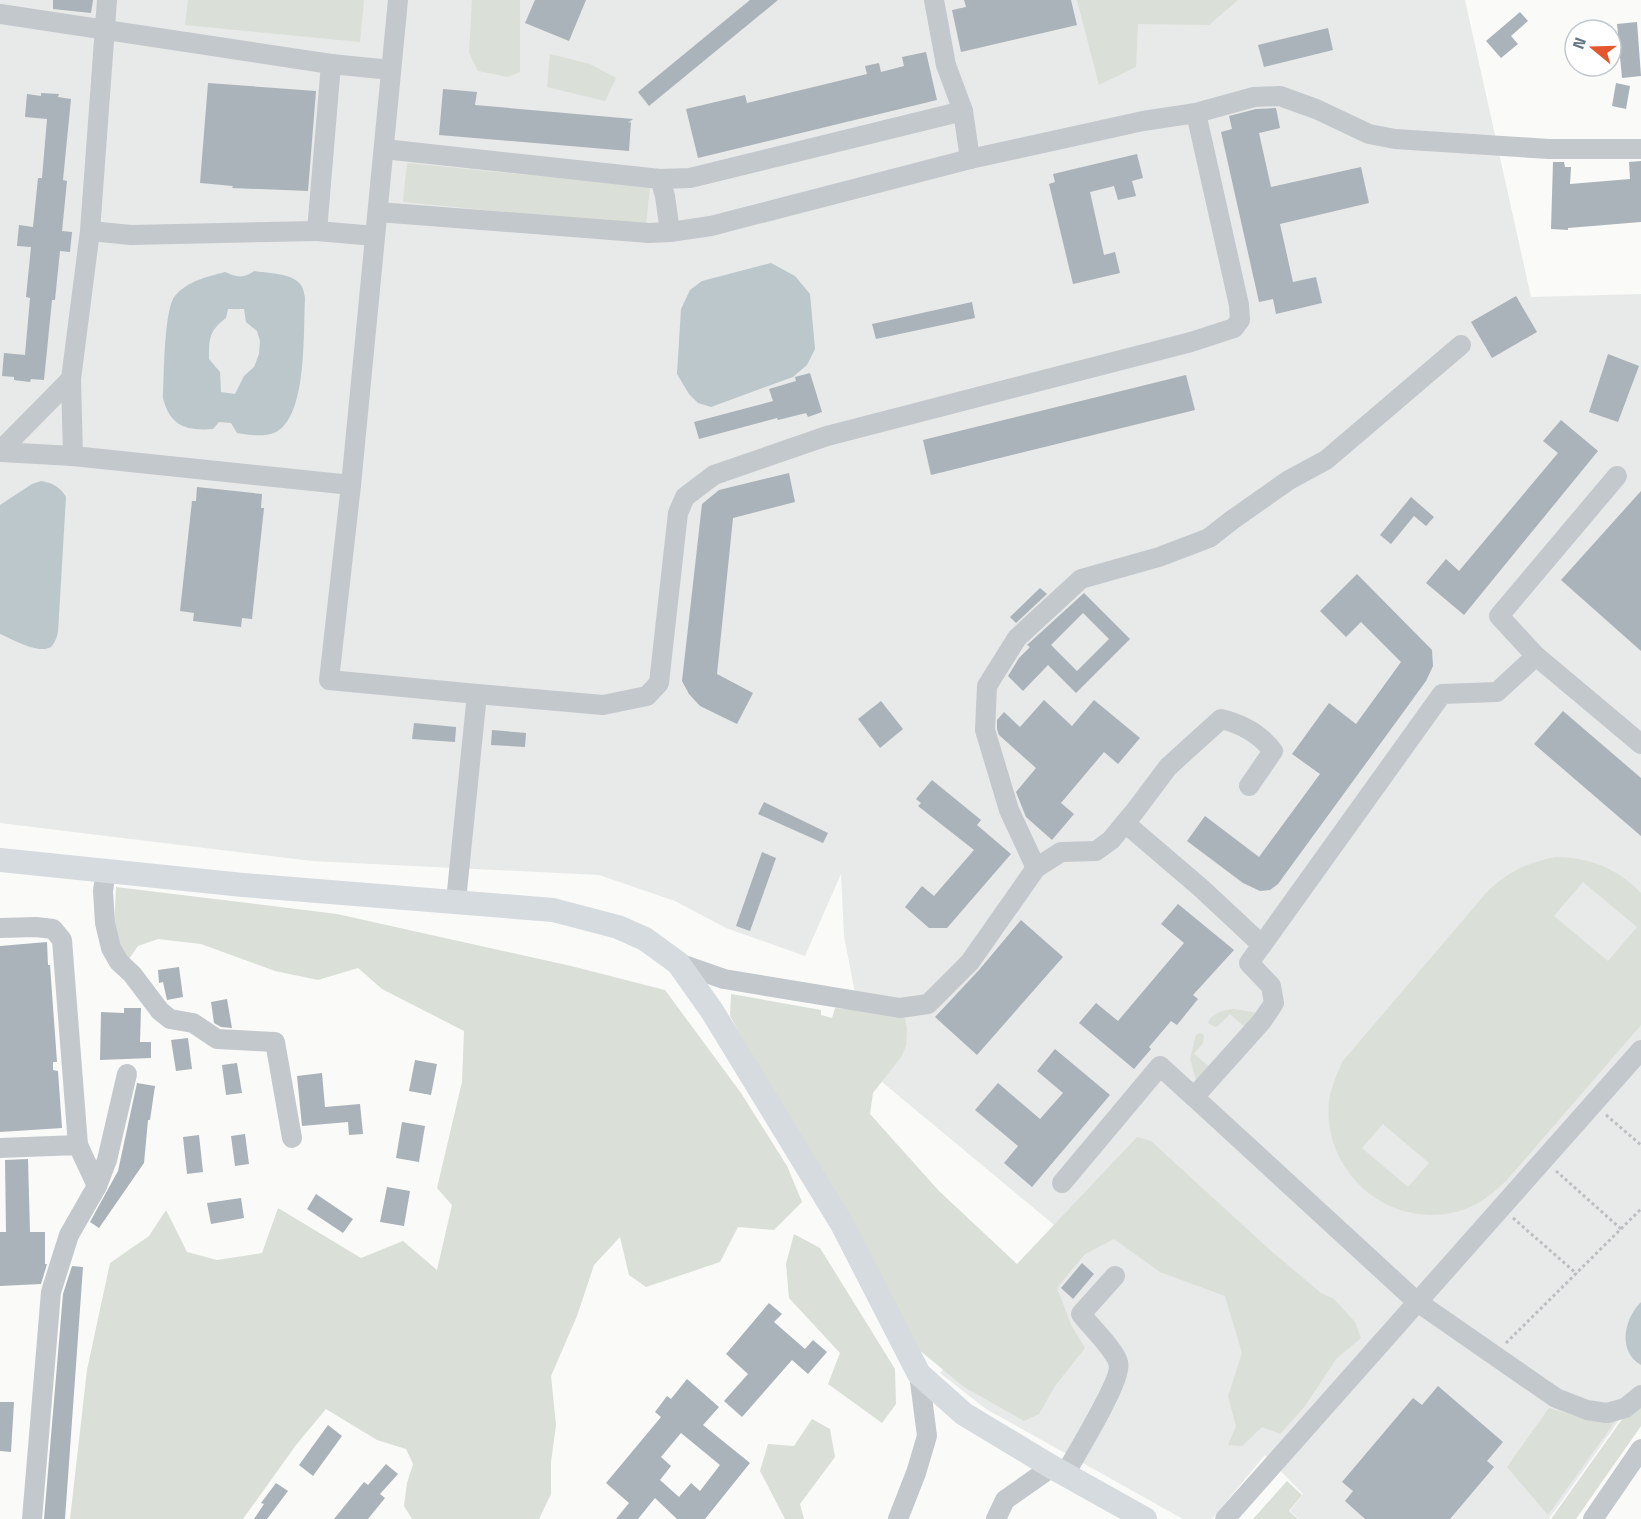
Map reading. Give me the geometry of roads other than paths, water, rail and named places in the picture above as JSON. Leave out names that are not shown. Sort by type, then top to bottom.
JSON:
[{"type":"main road","points":[[0,860],[243,885],[553,910],[618,927],[645,939],[678,963],[712,1011],[842,1224],[919,1374],[964,1414],[1058,1471],[1145,1519]]},
{"type":"street","points":[[73,456],[71,379],[90,231],[107,0]]},
{"type":"street","points":[[398,0],[351,485],[329,680],[603,705],[648,696],[659,683],[678,513],[685,497],[714,475],[827,436],[1191,342],[1234,328],[1240,320],[1239,305],[1196,113]]},
{"type":"street","points":[[934,0],[946,65],[963,111],[970,159]]},
{"type":"street","points":[[0,14],[331,64],[392,70]]},
{"type":"street","points":[[317,231],[331,64]]},
{"type":"street","points":[[378,212],[649,233],[670,232],[711,226],[970,159],[1143,121],[1196,113],[1254,97],[1280,96],[1316,109],[1369,134],[1395,139],[1549,150],[1641,149]]},
{"type":"street","points":[[384,149],[660,179],[690,178],[963,111]]},
{"type":"street","points":[[660,179],[670,232]]},
{"type":"street","points":[[90,231],[131,235],[317,231],[375,236]]},
{"type":"street","points":[[1036,868],[1009,810],[985,730],[987,686],[1017,638],[1081,579],[1159,557],[1209,538],[1289,480],[1326,460],[1461,345]]},
{"type":"street","points":[[0,452],[71,379]]},
{"type":"street","points":[[0,452],[73,456],[351,485]]},
{"type":"street","points":[[1617,476],[1498,616],[1536,656],[1641,744]]},
{"type":"street","points":[[1194,1097],[1262,1021],[1274,1003],[1271,986],[1249,963],[1442,694],[1497,692],[1536,656]]},
{"type":"street","points":[[456,901],[477,694]]},
{"type":"street","points":[[678,963],[724,980],[900,1008],[928,1004],[970,962],[1036,868],[1061,852],[1096,851],[1111,840],[1168,767],[1221,719],[1235,722],[1263,738],[1273,751],[1248,786]]},
{"type":"street","points":[[1125,823],[1201,888],[1262,945]]},
{"type":"street","points":[[106,870],[103,891],[105,923],[111,948],[119,962],[132,974],[159,1011],[170,1019],[193,1023],[217,1039],[275,1041],[292,1138]]},
{"type":"street","points":[[0,928],[53,929],[62,940],[78,1145],[97,1186]]},
{"type":"street","points":[[1225,1519],[1641,1050]]},
{"type":"street","points":[[1062,1183],[1160,1066],[1416,1301],[1556,1398],[1587,1410],[1607,1413],[1625,1408],[1641,1395]]},
{"type":"street","points":[[32,1519],[51,1292],[69,1235],[97,1186],[107,1160],[128,1074]]},
{"type":"street","points":[[0,1148],[78,1145]]},
{"type":"street","points":[[996,1519],[1005,1500],[1058,1471],[1113,1388],[1119,1372],[1119,1363],[1081,1314],[1116,1276]]},
{"type":"street","points":[[898,1519],[916,1473],[927,1436],[919,1374]]},
{"type":"street","points":[[1593,1519],[1641,1449]]}]
